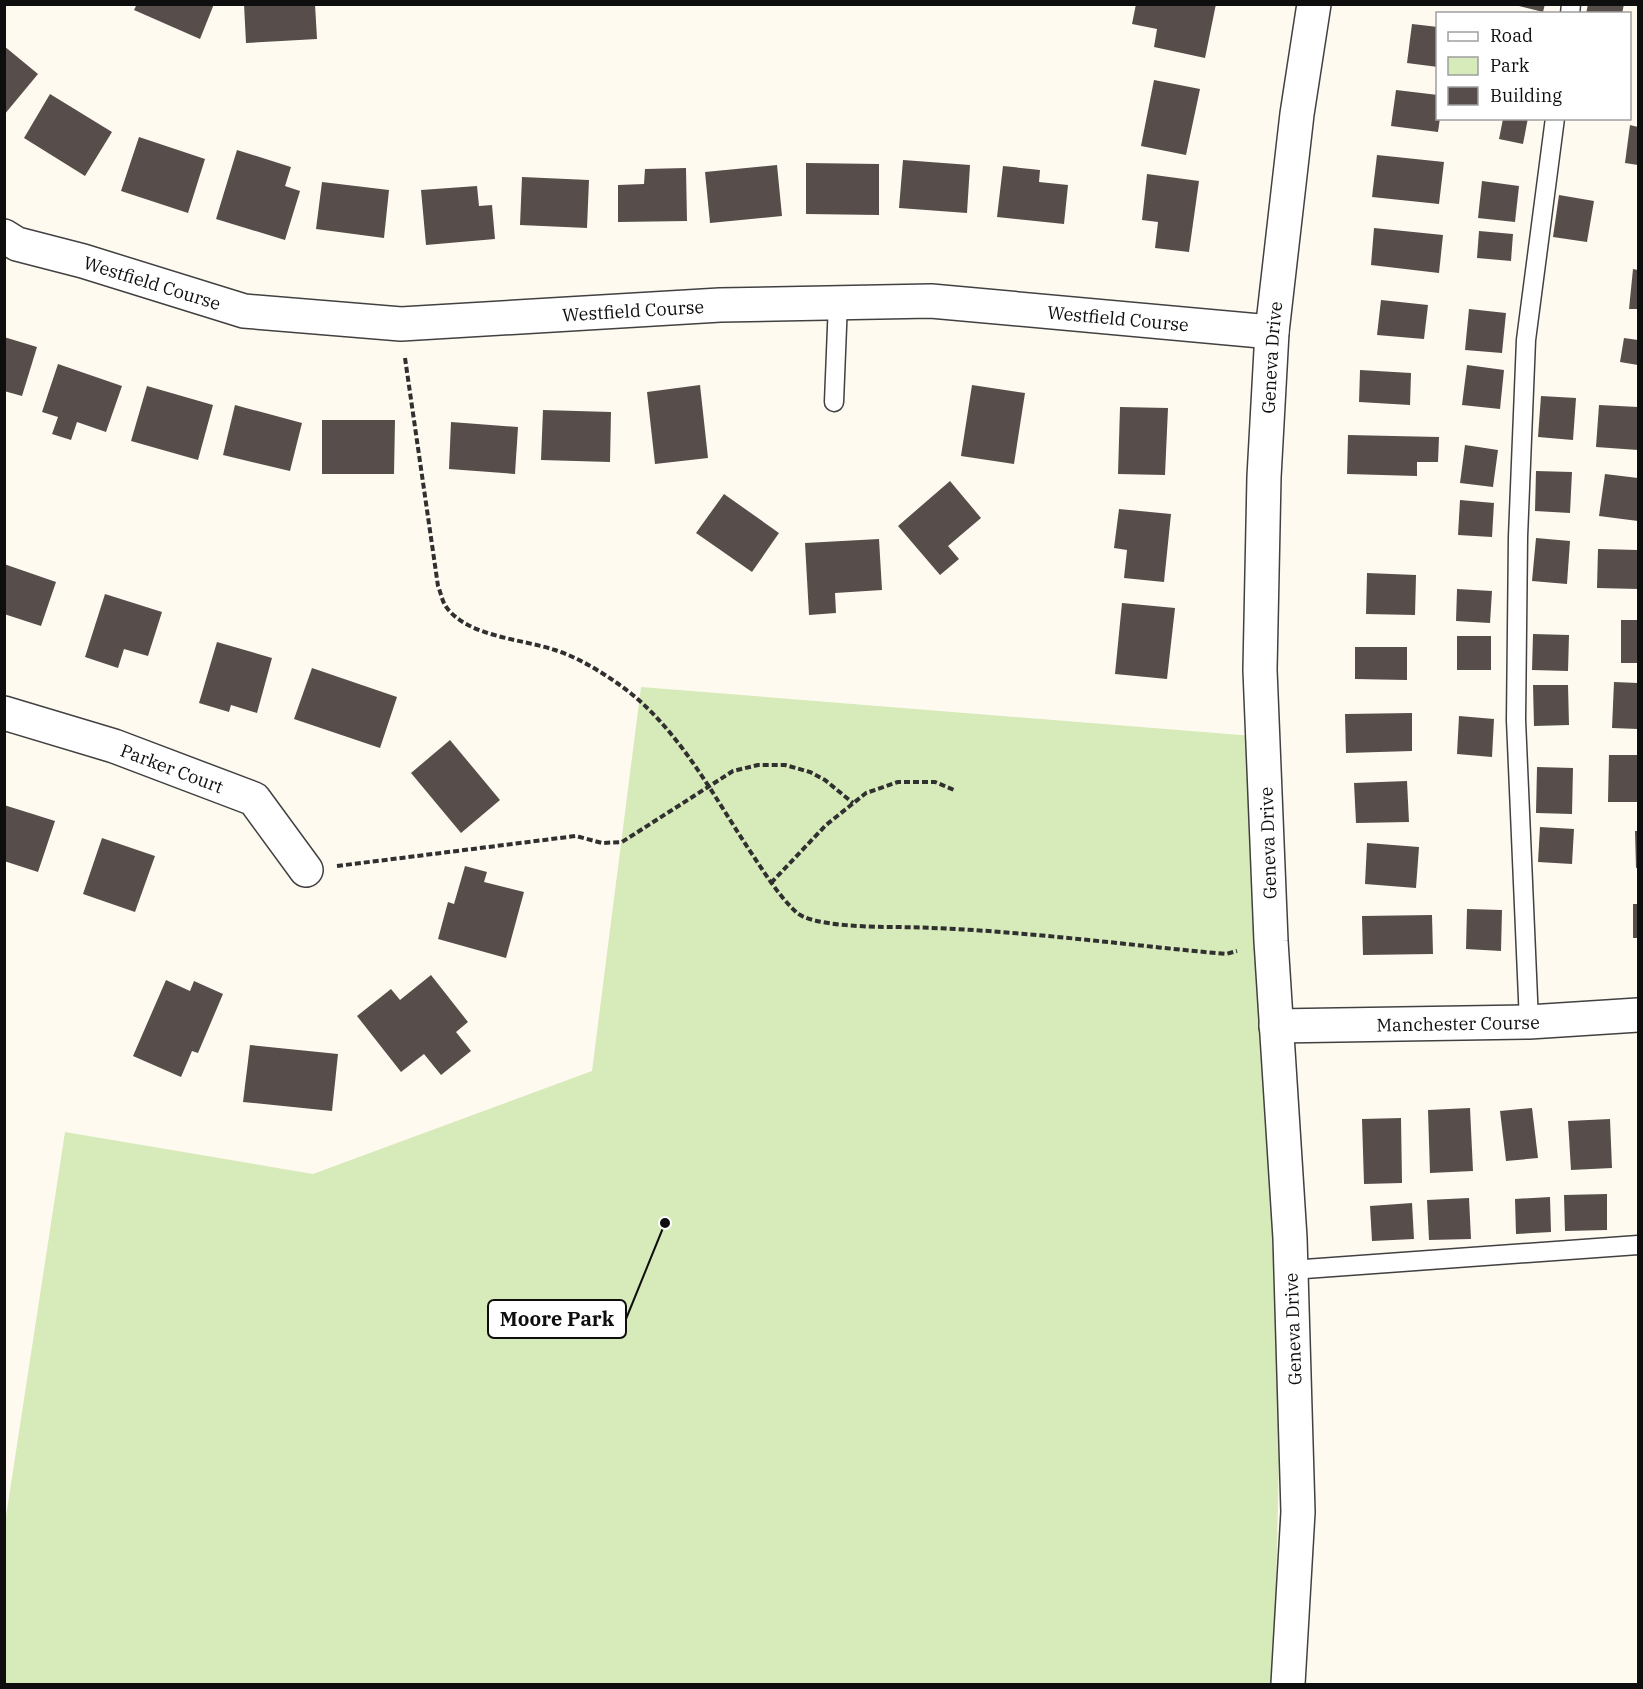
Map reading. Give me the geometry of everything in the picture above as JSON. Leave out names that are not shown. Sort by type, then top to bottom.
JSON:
[{"type":"street","name":"Geneva Drive","points":[[1288,1684],[1298,1512],[1291,1270],[1271,941],[1260,670],[1264,477],[1272,332],[1297,114],[1314,4]]},
{"type":"street","name":"Westfield Course","points":[[4,236],[17,244],[83,261],[244,311],[401,324],[720,305],[931,301],[1272,332]]},
{"type":"street","name":"Parker Court","points":[[4,713],[114,746],[254,800],[306,870]]},
{"type":"street","name":"Manchester Course","points":[[1276,1026],[1529,1022],[1638,1015]]},
{"type":"lane","points":[[1529,1022],[1516,720],[1518,537],[1526,340],[1555,120]]},
{"type":"lane","points":[[834,402],[837,302]]},
{"type":"lane","points":[[1291,1270],[1638,1245]]},
{"type":"path","points":[[401,324],[438,586],[446,607],[460,621],[486,633],[555,650],[585,663],[619,684],[663,723],[709,787],[771,883],[798,915],[820,922],[859,926],[940,927],[1226,954],[1271,941]]},
{"type":"path","points":[[306,870],[576,836],[602,843],[622,842],[734,771],[758,765],[785,765],[810,772],[825,780],[853,803]]},
{"type":"path","points":[[771,883],[826,825],[866,793],[898,782],[935,782],[954,790]]},
{"type":"green space","points":[[641,687],[1253,736],[1283,1271],[1274,1684],[5,1684],[5,1523],[65,1132],[313,1174],[592,1071]]},
{"type":"building","points":[[137,4],[214,4],[200,39],[134,10]]},
{"type":"building","points":[[244,4],[315,4],[317,39],[246,43]]},
{"type":"building","points":[[1136,4],[1216,4],[1205,58],[1154,47],[1157,29],[1132,24]]},
{"type":"building","points":[[1511,4],[1545,4],[1543,12]]},
{"type":"building","points":[[1588,4],[1624,4],[1622,12],[1586,12]]},
{"type":"building","points":[[1412,24],[1436,27],[1436,67],[1407,63]]},
{"type":"building","points":[[4,46],[38,74],[4,115]]},
{"type":"building","points":[[1154,80],[1200,89],[1186,155],[1141,146]]},
{"type":"building","points":[[1396,90],[1436,95],[1436,120],[1440,120],[1438,132],[1391,126]]},
{"type":"building","points":[[50,94],[112,132],[85,176],[24,138]]},
{"type":"building","points":[[1503,120],[1528,120],[1523,144],[1499,139]]},
{"type":"building","points":[[1630,125],[1638,127],[1638,165],[1625,163]]},
{"type":"building","points":[[139,137],[205,159],[188,213],[121,191]]},
{"type":"building","points":[[237,150],[291,167],[285,186],[300,191],[285,240],[216,219]]},
{"type":"building","points":[[1377,155],[1444,162],[1439,204],[1372,197]]},
{"type":"building","points":[[903,160],[970,165],[967,213],[899,208]]},
{"type":"building","points":[[806,163],[879,164],[879,215],[806,214]]},
{"type":"building","points":[[777,165],[782,216],[710,223],[705,172]]},
{"type":"building","points":[[1003,166],[1040,170],[1039,182],[1068,185],[1064,224],[997,217]]},
{"type":"building","points":[[686,168],[687,221],[618,222],[618,185],[644,184],[645,169]]},
{"type":"building","points":[[1147,174],[1199,181],[1189,252],[1155,248],[1158,222],[1142,220]]},
{"type":"building","points":[[522,177],[589,180],[587,228],[520,225]]},
{"type":"building","points":[[1482,181],[1519,186],[1515,222],[1478,218]]},
{"type":"building","points":[[322,182],[389,190],[384,238],[316,229]]},
{"type":"building","points":[[477,186],[479,206],[492,205],[495,239],[426,245],[421,190]]},
{"type":"building","points":[[1559,195],[1594,201],[1587,242],[1553,237]]},
{"type":"building","points":[[1374,228],[1443,235],[1439,273],[1371,265]]},
{"type":"building","points":[[1479,231],[1513,234],[1511,261],[1477,258]]},
{"type":"building","points":[[1633,269],[1638,270],[1638,309],[1629,309]]},
{"type":"building","points":[[1381,300],[1428,305],[1424,339],[1377,335]]},
{"type":"building","points":[[1469,309],[1506,313],[1502,353],[1465,350]]},
{"type":"building","points":[[4,337],[37,347],[22,396],[4,391]]},
{"type":"building","points":[[1624,338],[1638,340],[1638,365],[1620,362]]},
{"type":"building","points":[[58,364],[122,386],[106,432],[77,422],[71,440],[52,434],[58,417],[42,412]]},
{"type":"building","points":[[1467,365],[1504,370],[1500,409],[1462,405]]},
{"type":"building","points":[[1360,370],[1411,373],[1410,405],[1359,402]]},
{"type":"building","points":[[700,385],[708,458],[655,464],[647,392]]},
{"type":"building","points":[[972,385],[1025,393],[1014,464],[961,456]]},
{"type":"building","points":[[147,386],[213,405],[198,460],[131,441]]},
{"type":"building","points":[[1541,396],[1576,398],[1573,440],[1538,437]]},
{"type":"building","points":[[235,405],[302,423],[290,471],[223,455]]},
{"type":"building","points":[[1599,405],[1638,407],[1638,450],[1596,447]]},
{"type":"building","points":[[1120,407],[1168,408],[1165,475],[1118,474]]},
{"type":"building","points":[[543,410],[611,412],[610,462],[541,460]]},
{"type":"building","points":[[322,420],[395,420],[394,474],[322,474]]},
{"type":"building","points":[[451,422],[518,427],[515,474],[449,469]]},
{"type":"building","points":[[1348,435],[1439,437],[1438,462],[1417,462],[1417,476],[1347,474]]},
{"type":"building","points":[[1465,445],[1498,450],[1493,487],[1460,483]]},
{"type":"building","points":[[1536,471],[1572,472],[1570,513],[1535,511]]},
{"type":"building","points":[[1605,474],[1638,478],[1638,521],[1599,516]]},
{"type":"building","points":[[950,481],[981,518],[948,546],[959,559],[940,575],[898,526]]},
{"type":"building","points":[[724,494],[779,533],[752,572],[696,533]]},
{"type":"building","points":[[1460,500],[1494,503],[1492,537],[1458,535]]},
{"type":"building","points":[[1119,509],[1171,514],[1164,582],[1124,578],[1127,550],[1114,548]]},
{"type":"building","points":[[1536,538],[1570,541],[1567,584],[1532,581]]},
{"type":"building","points":[[879,539],[882,590],[835,593],[836,613],[809,615],[805,543]]},
{"type":"building","points":[[1598,549],[1638,550],[1638,589],[1597,588]]},
{"type":"building","points":[[4,564],[56,582],[41,626],[4,614]]},
{"type":"building","points":[[1367,573],[1416,575],[1415,615],[1366,614]]},
{"type":"building","points":[[1457,589],[1492,591],[1490,623],[1456,621]]},
{"type":"building","points":[[105,594],[162,612],[148,656],[124,649],[118,668],[85,657]]},
{"type":"building","points":[[1122,603],[1175,608],[1167,679],[1115,674]]},
{"type":"building","points":[[1621,620],[1638,620],[1638,663],[1621,663]]},
{"type":"building","points":[[1533,634],[1569,635],[1568,671],[1532,670]]},
{"type":"building","points":[[1457,636],[1491,636],[1491,670],[1457,670]]},
{"type":"building","points":[[217,642],[272,658],[257,713],[231,705],[229,712],[199,703]]},
{"type":"building","points":[[1355,647],[1407,647],[1407,680],[1355,679]]},
{"type":"building","points":[[312,668],[397,697],[380,748],[294,719]]},
{"type":"building","points":[[1614,682],[1638,683],[1638,729],[1612,728]]},
{"type":"building","points":[[1533,685],[1568,685],[1569,725],[1534,726]]},
{"type":"building","points":[[1412,713],[1412,751],[1346,753],[1345,714]]},
{"type":"building","points":[[1459,716],[1494,719],[1492,757],[1457,754]]},
{"type":"building","points":[[450,740],[500,800],[461,833],[411,773]]},
{"type":"building","points":[[1609,755],[1638,755],[1638,802],[1608,802]]},
{"type":"building","points":[[1537,767],[1573,768],[1572,814],[1536,813]]},
{"type":"building","points":[[1407,781],[1409,822],[1356,823],[1354,783]]},
{"type":"building","points":[[4,805],[55,821],[38,872],[4,861]]},
{"type":"building","points":[[1540,827],[1574,829],[1572,864],[1538,862]]},
{"type":"building","points":[[1635,831],[1638,831],[1638,868],[1636,868]]},
{"type":"building","points":[[102,838],[155,856],[135,912],[83,894]]},
{"type":"building","points":[[1367,843],[1419,847],[1416,888],[1365,884]]},
{"type":"building","points":[[465,866],[487,872],[484,882],[524,892],[506,958],[438,939],[448,902],[454,904]]},
{"type":"building","points":[[1633,904],[1638,904],[1638,938],[1633,938]]},
{"type":"building","points":[[1467,909],[1502,910],[1501,951],[1466,949]]},
{"type":"building","points":[[1432,915],[1433,954],[1363,955],[1362,916]]},
{"type":"building","points":[[431,975],[468,1022],[456,1032],[471,1051],[441,1075],[424,1054],[401,1072],[357,1016],[391,989],[400,1000]]},
{"type":"building","points":[[166,980],[190,991],[194,981],[223,994],[198,1053],[192,1051],[181,1077],[133,1056]]},
{"type":"building","points":[[250,1045],[338,1054],[332,1111],[243,1102]]},
{"type":"building","points":[[1470,1108],[1473,1171],[1430,1173],[1428,1110]]},
{"type":"building","points":[[1532,1108],[1538,1158],[1506,1161],[1500,1111]]},
{"type":"building","points":[[1401,1118],[1402,1183],[1364,1184],[1362,1119]]},
{"type":"building","points":[[1610,1119],[1612,1168],[1571,1170],[1568,1121]]},
{"type":"building","points":[[1607,1194],[1607,1230],[1565,1231],[1564,1195]]},
{"type":"building","points":[[1550,1197],[1551,1232],[1516,1234],[1515,1199]]},
{"type":"building","points":[[1469,1198],[1471,1239],[1429,1240],[1427,1200]]},
{"type":"building","points":[[1412,1203],[1414,1239],[1372,1241],[1370,1206]]},
{"type":"place","name":"Moore Park","points":[[665,1223]]}]
